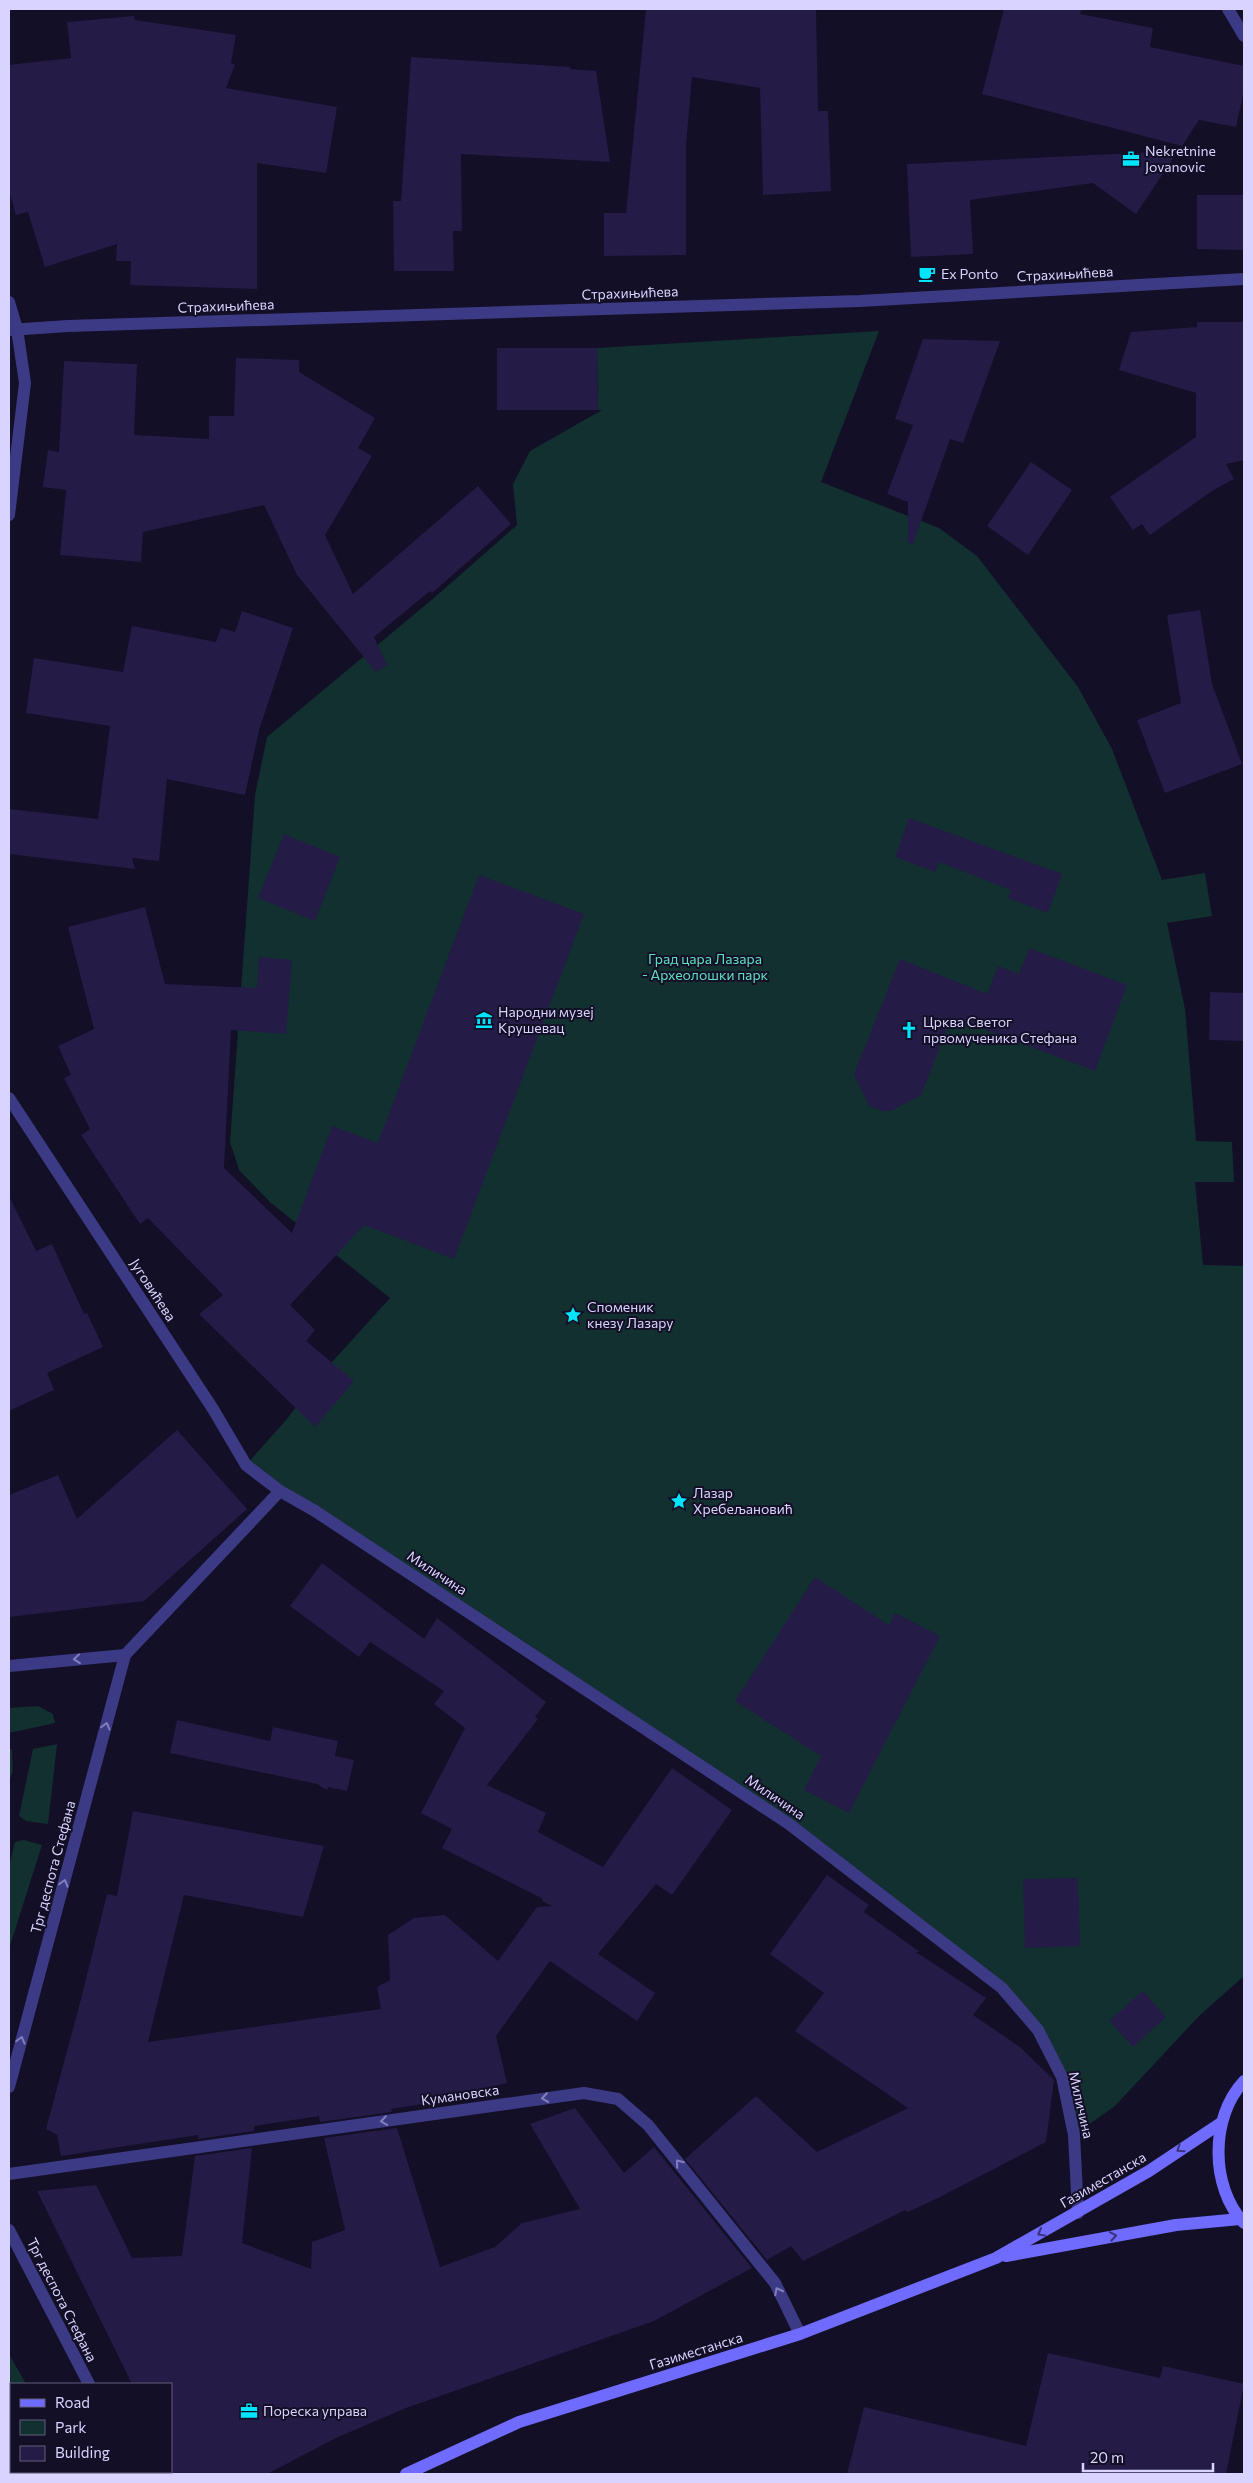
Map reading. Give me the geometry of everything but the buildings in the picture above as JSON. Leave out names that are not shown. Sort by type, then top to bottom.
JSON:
[{"type":"main road","points":[[1242,2221],[1224,2189],[1218,2156],[1221,2123],[1237,2088],[1244,2081]]},
{"type":"main road","name":"Газиместанска","points":[[406,2474],[519,2422],[800,2334],[996,2258],[1149,2171],[1221,2123]]},
{"type":"main road","name":"Газиместанска","points":[[996,2258],[1176,2225],[1242,2221]]},
{"type":"street","points":[[1228,9],[1244,36]]},
{"type":"street","name":"Страхињићева","points":[[13,330],[860,301],[1244,279]]},
{"type":"street","points":[[9,302],[13,330],[25,383],[9,515]]},
{"type":"street","name":"Југовићева","points":[[9,1098],[213,1409],[246,1465],[280,1491],[315,1511]]},
{"type":"street","name":"Трг деспота Стефана","points":[[9,2087],[125,1655],[280,1491]]},
{"type":"street","name":"Миличина","points":[[315,1511],[789,1824],[1002,1988],[1038,2030],[1062,2078],[1074,2135],[1078,2212]]},
{"type":"street","points":[[9,1666],[125,1655]]},
{"type":"street","name":"Кумановска","points":[[9,2174],[584,2092],[618,2099],[648,2125],[774,2283],[800,2334]]},
{"type":"street","name":"Трг деспота Стефана","points":[[9,2230],[88,2383]]},
{"type":"green space","name":"Град цара Лазара - Археолошки парк","points":[[879,331],[821,482],[939,528],[977,556],[1078,687],[1112,749],[1162,880],[1205,873],[1212,916],[1167,923],[1185,1009],[1196,1141],[1232,1142],[1234,1182],[1195,1182],[1203,1265],[1244,1266],[1244,1976],[1199,2016],[1115,2106],[1074,2135],[1062,2077],[1038,2030],[1002,1988],[789,1824],[246,1465],[286,1420],[324,1371],[390,1298],[271,1203],[239,1170],[230,1142],[255,795],[267,737],[435,597],[517,525],[513,484],[530,451],[602,410],[598,410],[597,348]]},
{"type":"green space","points":[[38,1706],[53,1714],[55,1723],[9,1733],[9,1708]]},
{"type":"green space","points":[[57,1744],[48,1824],[26,1821],[19,1816],[33,1749]]},
{"type":"green space","points":[[9,1749],[12,1749],[13,1771],[9,1781]]},
{"type":"green space","points":[[24,1840],[42,1845],[9,1949],[9,1866],[15,1842]]},
{"type":"green space","points":[[9,2354],[25,2383],[10,2383],[10,2473],[26,2473],[9,2474]]},
{"type":"place","name":"Nekretnine Jovanovic","points":[[1131,159]]},
{"type":"place","name":"Ex Ponto","points":[[927,274]]},
{"type":"place","name":"Народни музеј Крушевац","points":[[484,1020]]},
{"type":"place","name":"Црква Светог првомученика Стефана","points":[[909,1030]]},
{"type":"place","name":"Споменик кнезу Лазару","points":[[573,1315]]},
{"type":"place","name":"Лазар Хребељановић","points":[[679,1501]]},
{"type":"place","name":"Пореска управа","points":[[249,2411]]}]
